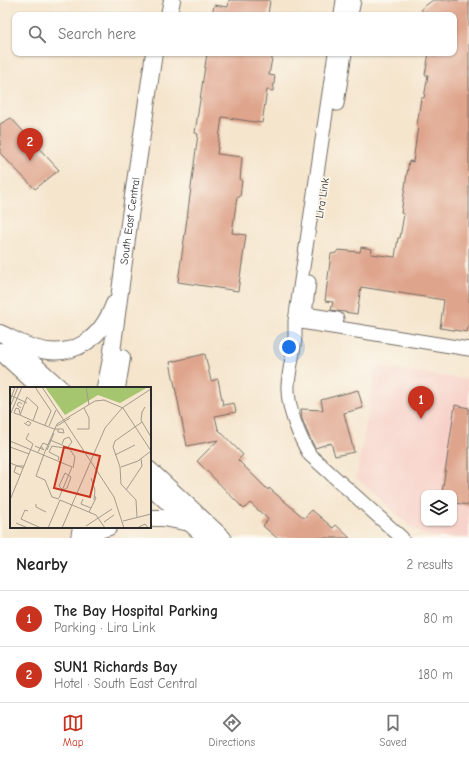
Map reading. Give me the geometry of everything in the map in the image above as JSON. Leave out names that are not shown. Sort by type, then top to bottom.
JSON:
[{"type":"street","points":[[160,12],[162,0]]},
{"type":"street","points":[[170,12],[172,0]]},
{"type":"street","points":[[341,12],[343,0]]},
{"type":"street","points":[[352,12],[354,0]]},
{"type":"street","name":"South East Central","points":[[105,387],[111,359],[154,56]]},
{"type":"street","name":"South East Central","points":[[120,384],[135,244],[150,129],[162,56]]},
{"type":"street","name":"Lira Link","points":[[300,317],[335,56]]},
{"type":"street","name":"Lira Link","points":[[300,317],[345,56]]},
{"type":"street","points":[[0,333],[32,348],[45,351],[63,351],[78,346],[93,338],[104,325],[112,310],[121,283]]},
{"type":"street","points":[[300,317],[335,319],[469,342]]},
{"type":"street","points":[[300,317],[295,336],[288,386],[289,401],[292,413],[296,428],[303,444],[310,455],[402,538]]},
{"type":"street","points":[[300,317],[469,349]]},
{"type":"street","points":[[0,333],[59,387]]},
{"type":"street","points":[[0,351],[39,387]]},
{"type":"street","points":[[152,474],[190,523],[206,538]]},
{"type":"street","points":[[152,474],[223,538]]},
{"type":"street","points":[[151,518],[163,518],[190,523]]},
{"type":"street","points":[[85,531],[103,528]]},
{"type":"shaded area","points":[[374,366],[469,380],[469,538],[446,538],[423,534],[412,528],[376,494],[356,478],[371,397]]},
{"type":"building","points":[[229,0],[270,0],[268,12],[213,12],[214,5],[228,7]]},
{"type":"building","points":[[433,0],[469,0],[469,321],[467,332],[440,328],[444,300],[361,287],[357,314],[331,310],[333,302],[325,301],[331,254],[336,253],[338,250],[360,252],[361,247],[372,249],[371,254],[395,257],[404,214],[401,213],[409,161],[413,162],[421,98],[424,98],[428,75],[425,75],[428,56],[457,56],[457,12],[423,12],[421,9]]},
{"type":"building","points":[[207,56],[272,56],[269,75],[275,76],[273,91],[267,90],[262,123],[222,117],[217,154],[242,157],[240,197],[237,197],[232,233],[246,235],[238,291],[178,282],[198,134],[195,133]]},
{"type":"building","points":[[11,118],[59,170],[35,189],[0,153],[0,124]]},
{"type":"building","points":[[205,354],[211,381],[218,379],[223,405],[234,403],[236,412],[215,416],[218,429],[243,455],[238,460],[268,490],[269,488],[304,518],[312,510],[333,528],[336,525],[350,538],[277,538],[263,526],[268,519],[250,503],[244,509],[197,461],[218,440],[187,446],[170,362]]},
{"type":"building","points":[[358,390],[363,408],[344,413],[354,452],[335,456],[331,443],[315,448],[302,419],[301,409],[323,410],[321,400]]},
{"type":"building","points":[[455,405],[469,408],[469,505],[457,503],[457,490],[442,490]]},
{"type":"place","name":"SUN1 Richards Bay","points":[[30,161]]},
{"type":"place","name":"The Bay Hospital Parking","points":[[421,419]]}]
